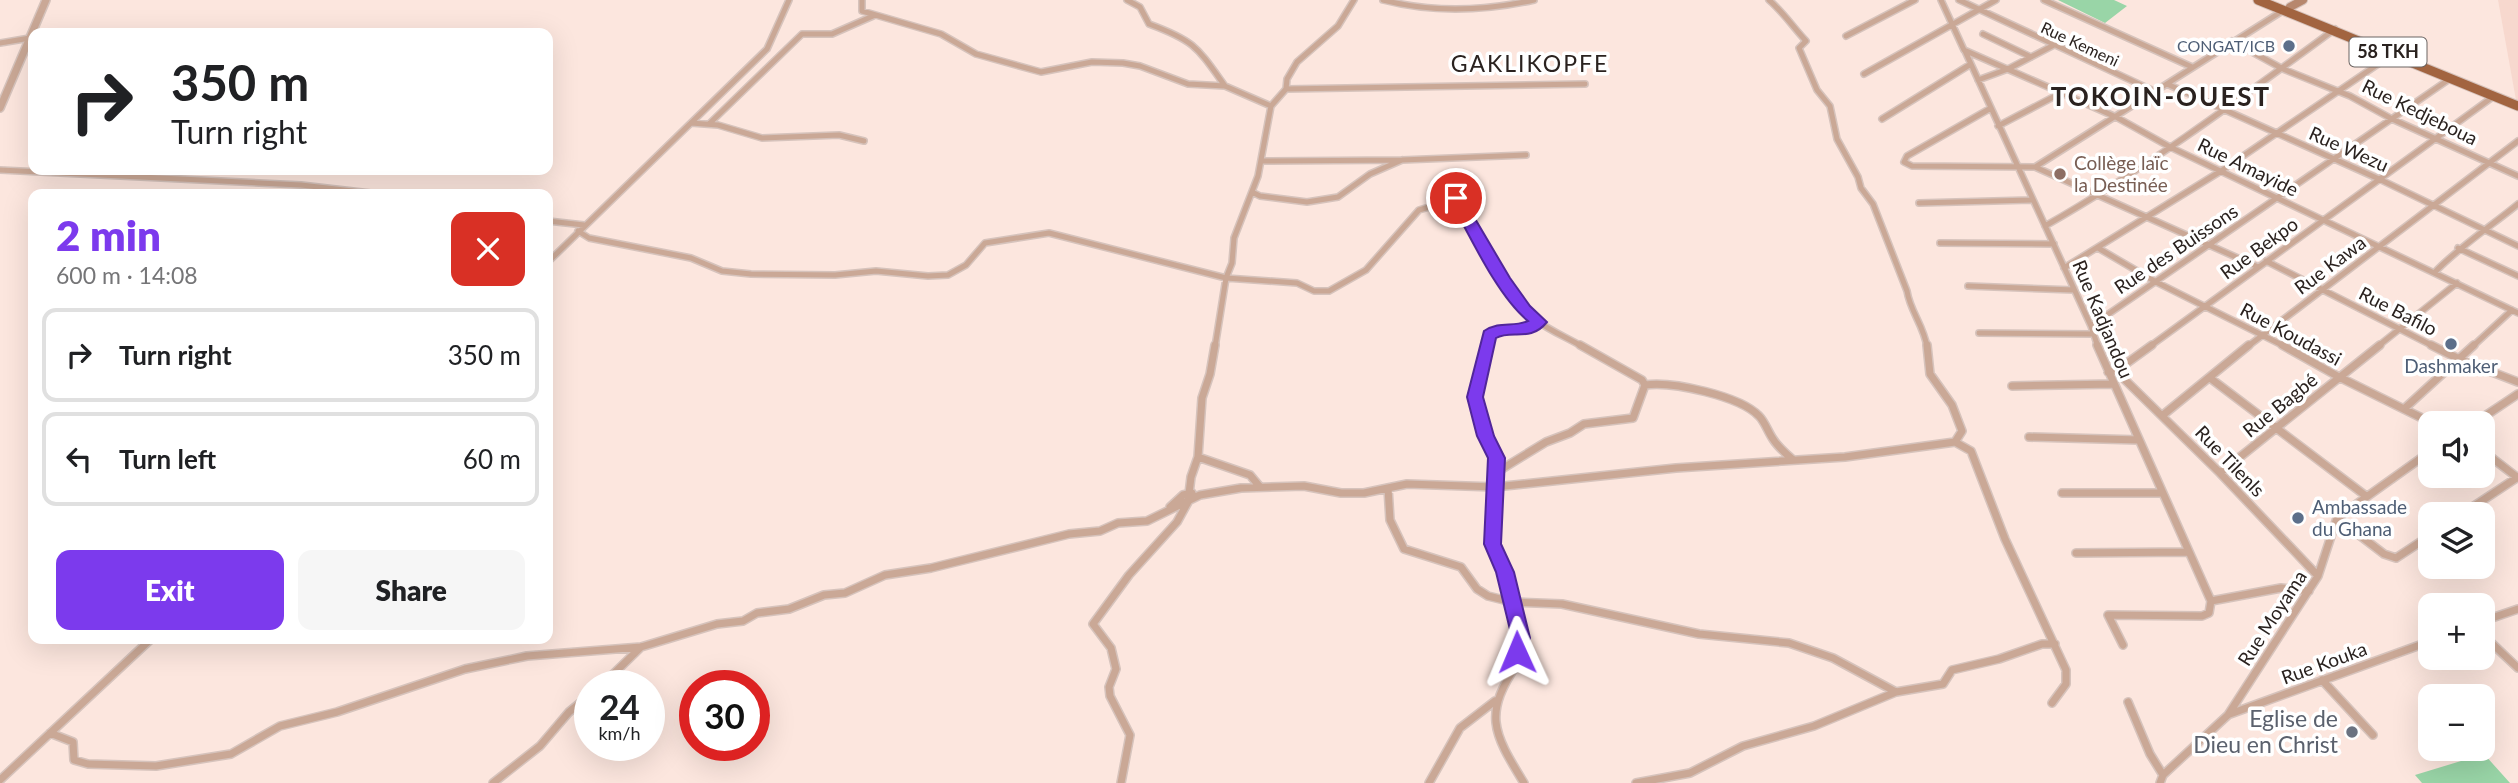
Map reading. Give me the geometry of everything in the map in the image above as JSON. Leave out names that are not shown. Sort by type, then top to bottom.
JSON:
[{"type":"highway","name":"58 TKH","points":[[2258,0],[2288,8],[2518,104]]},
{"type":"highway","name":"58 TKH","points":[[2269,0],[2518,104]]},
{"type":"main road","points":[[2288,8],[2303,0]]},
{"type":"street","points":[[34,28],[46,0]]},
{"type":"street","points":[[553,257],[767,48],[775,35],[779,15],[789,0]]},
{"type":"street","points":[[862,0],[862,11],[874,16],[941,34],[976,54],[1041,72],[1093,62],[1123,63],[1140,66],[1188,84],[1225,86],[1271,106]]},
{"type":"street","points":[[1127,0],[1140,6],[1149,24],[1172,31],[1189,41],[1225,86]]},
{"type":"street","points":[[1121,783],[1130,735],[1110,696],[1109,687],[1116,669],[1111,648],[1093,624],[1111,598],[1122,589],[1129,575],[1177,522],[1188,502],[1191,477],[1198,457],[1202,398],[1210,374],[1226,278],[1232,264],[1234,237],[1252,192],[1271,106],[1286,89],[1286,80],[1294,66],[1337,27],[1354,0]]},
{"type":"street","points":[[1383,0],[1406,7],[1475,7],[1534,0]]},
{"type":"street","points":[[1769,0],[1783,12],[1806,41],[1799,48],[1817,90],[1830,106],[1837,139],[1858,177],[1861,188],[1873,204],[1907,291],[1909,306],[1926,340],[1930,374],[1959,418],[1962,431],[1955,442]]},
{"type":"street","points":[[1846,36],[1915,0]]},
{"type":"street","name":"Rue Kadjandou","points":[[1941,0],[2091,326],[2092,334],[2112,372],[2114,384],[2138,440],[2211,601]]},
{"type":"street","name":"Rue Kemeni","points":[[1959,0],[2154,91]]},
{"type":"street","points":[[1864,74],[1996,0]]},
{"type":"street","points":[[2044,0],[2192,67]]},
{"type":"street","points":[[2035,167],[2288,8]]},
{"type":"street","points":[[709,124],[802,34],[832,34],[874,16]]},
{"type":"street","points":[[2045,226],[2098,196],[2225,110],[2335,29]]},
{"type":"street","points":[[1983,34],[2031,57]]},
{"type":"street","points":[[0,43],[28,38]]},
{"type":"street","name":"Rue Kedjeboua","points":[[2232,41],[2283,69],[2518,176]]},
{"type":"street","points":[[0,108],[4,90],[28,42]]},
{"type":"street","points":[[1978,80],[2008,69],[2054,45]]},
{"type":"street","name":"Rue Amayide","points":[[1964,50],[2116,117],[2170,147],[2515,312]]},
{"type":"street","points":[[2064,268],[2221,171],[2393,54]]},
{"type":"street","points":[[1882,119],[1971,64]]},
{"type":"street","name":"Rue des Buissons","points":[[2091,326],[2451,78]]},
{"type":"street","points":[[1286,89],[1585,84]]},
{"type":"street","name":"Rue Wezu","points":[[2167,84],[2379,179],[2518,246]]},
{"type":"street","points":[[1998,126],[2059,94]]},
{"type":"street","name":"Rue Bekpo","points":[[2112,372],[2325,221],[2494,96]]},
{"type":"street","points":[[1991,108],[1906,162],[2035,167],[2258,267]]},
{"type":"street","points":[[691,123],[709,124],[762,138],[839,135],[864,141]]},
{"type":"street","name":"Rue Kawa","points":[[2163,415],[2263,334],[2518,141]]},
{"type":"street","points":[[1261,160],[1402,160],[1526,155]]},
{"type":"street","points":[[1252,192],[1260,196],[1317,201],[1338,197],[1370,174],[1402,160]]},
{"type":"street","points":[[0,170],[28,171]]},
{"type":"street","points":[[100,175],[335,189]]},
{"type":"street","points":[[578,231],[589,238],[624,247],[691,258],[722,271],[804,275],[876,271],[928,276],[948,275],[966,265],[985,243],[1049,233],[1097,243],[1147,259],[1226,278],[1297,283],[1314,291],[1329,291],[1366,270],[1419,210],[1456,198],[1504,282],[1525,310],[1539,322],[1642,380],[1645,385]]},
{"type":"street","points":[[1919,203],[2031,200]]},
{"type":"street","points":[[2435,272],[2458,248],[2518,204]]},
{"type":"street","points":[[553,222],[584,225]]},
{"type":"street","points":[[1940,243],[2053,244]]},
{"type":"street","name":"Rue Koudassi","points":[[2098,248],[2156,282],[2263,334],[2339,377],[2418,415]]},
{"type":"street","points":[[2458,248],[2518,276]]},
{"type":"street","name":"Rue Bafilo","points":[[2266,261],[2460,360],[2518,382]]},
{"type":"street","name":"Rue Bagbé","points":[[2220,473],[2457,283]]},
{"type":"street","points":[[1968,286],[2074,290]]},
{"type":"street","points":[[2405,408],[2515,312]]},
{"type":"street","points":[[1429,783],[1460,728],[1495,701],[1520,661],[1517,652],[1521,638],[1505,572],[1492,544],[1496,458],[1485,436],[1475,402],[1486,342],[1495,330],[1521,331],[1539,322]]},
{"type":"street","points":[[1979,333],[2092,334]]},
{"type":"street","name":"Rue Tilenls","points":[[2112,372],[2163,415],[2318,576]]},
{"type":"street","points":[[2210,377],[2366,496]]},
{"type":"street","points":[[2012,386],[2114,384]]},
{"type":"street","points":[[1645,385],[1684,386],[1751,411],[1759,416],[1775,443],[1792,459]]},
{"type":"street","points":[[1497,472],[1546,442],[1570,433],[1584,424],[1633,418],[1645,385]]},
{"type":"street","points":[[2492,411],[2518,394]]},
{"type":"street","points":[[2029,437],[2138,440]]},
{"type":"street","points":[[50,733],[73,742],[74,760],[88,764],[156,766],[193,762],[231,754],[280,726],[337,712],[465,669],[527,656],[641,647],[717,624],[743,621],[757,614],[789,609],[824,595],[845,593],[886,575],[956,562],[1069,534],[1100,531],[1118,523],[1147,521],[1200,495],[1241,488],[1304,486],[1341,493],[1364,493],[1424,484],[1460,488],[1495,487],[1792,459],[1845,457],[1955,442],[1971,451],[2005,539],[2039,617],[2066,670],[2066,684],[2052,703]]},
{"type":"street","points":[[1198,457],[1250,474],[1260,487]]},
{"type":"street","points":[[2418,460],[2337,518],[2384,554],[2396,558],[2418,543]]},
{"type":"street","points":[[2480,502],[2518,477],[2495,460]]},
{"type":"street","points":[[1388,488],[1387,511],[1398,542],[1404,549],[1461,567],[1477,589],[1488,596],[1512,602],[1562,604],[1699,634],[1788,643],[1833,658],[1896,692]]},
{"type":"street","points":[[1169,508],[1176,500],[1190,492],[1200,495]]},
{"type":"street","points":[[2062,493],[2162,492]]},
{"type":"street","name":"Rue Moyama","points":[[2162,779],[2228,715],[2318,576],[2337,518]]},
{"type":"street","points":[[2076,553],[2189,552]]},
{"type":"street","points":[[2123,645],[2108,615],[2205,616],[2209,613],[2211,601],[2281,588],[2309,591]]},
{"type":"street","points":[[2495,617],[2518,609]]},
{"type":"street","points":[[0,780],[146,644]]},
{"type":"street","points":[[1636,783],[1690,773],[1743,746],[1814,726],[1896,692],[1943,684],[1952,670],[1999,659],[2042,644],[2055,644]]},
{"type":"street","name":"Rue Kouka","points":[[2228,715],[2418,645]]},
{"type":"street","points":[[2495,646],[2518,668]]},
{"type":"street","points":[[617,670],[641,647]]},
{"type":"street","points":[[2322,680],[2373,735]]},
{"type":"street","points":[[1495,701],[1494,719],[1502,749],[1524,783]]},
{"type":"street","points":[[2128,702],[2162,779]]},
{"type":"street","points":[[493,783],[540,746],[574,708]]},
{"type":"shaded area","points":[[2498,0],[2518,0],[2518,101],[2516,100]]},
{"type":"green space","points":[[2058,0],[2114,0],[2127,6],[2105,23]]},
{"type":"green space","points":[[2461,761],[2490,761],[2510,783],[2422,783],[2415,775]]},
{"type":"place","name":"CONGAT/ICB","points":[[2289,46]]},
{"type":"place","name":"Collège laïc la Destinée","points":[[2060,174]]},
{"type":"place","name":"Dashmaker","points":[[2451,344]]},
{"type":"place","name":"Ambassade du Ghana","points":[[2298,518]]},
{"type":"place","name":"Eglise de Dieu en Christ","points":[[2352,732]]},
{"type":"district","name":"GAKLIKOPFE","points":[[1530,64]]},
{"type":"district","name":"TOKOIN-OUEST","points":[[2161,97]]},
{"type":"route","points":[[1456,198],[1469,216],[1481,244],[1504,282],[1525,310],[1539,322],[1521,331],[1500,328],[1489,335],[1475,397],[1485,436],[1496,458],[1492,544],[1505,572],[1521,638],[1517,652]]}]
